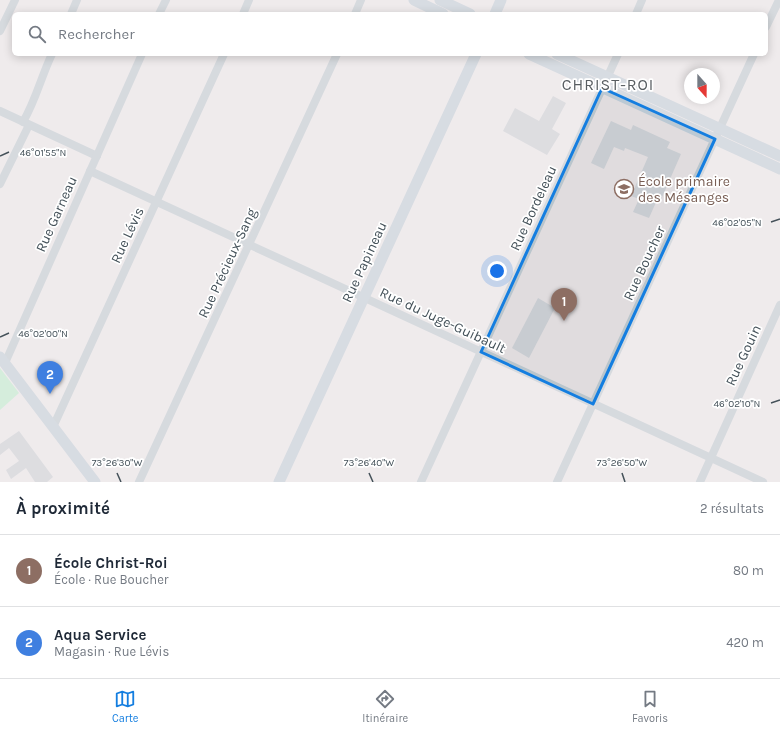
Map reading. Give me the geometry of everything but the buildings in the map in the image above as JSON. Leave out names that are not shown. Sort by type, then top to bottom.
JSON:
[{"type":"street","points":[[0,31],[15,0]]},
{"type":"street","points":[[72,12],[77,0]]},
{"type":"street","points":[[244,12],[249,0]]},
{"type":"street","points":[[356,12],[361,0]]},
{"type":"street","points":[[414,0],[439,12]]},
{"type":"street","points":[[440,0],[466,12]]},
{"type":"street","points":[[496,12],[501,0]]},
{"type":"street","points":[[637,12],[642,0]]},
{"type":"street","points":[[768,22],[778,0]]},
{"type":"street","points":[[160,12],[163,1]]},
{"type":"street","points":[[0,184],[26,123],[51,56]]},
{"type":"street","name":"Rue Garneau","points":[[2,360],[97,156],[141,56]]},
{"type":"street","name":"Rue Lévis","points":[[53,427],[223,56]]},
{"type":"street","name":"Rue Précieux-Sang","points":[[139,482],[250,245],[336,56]]},
{"type":"street","name":"Rue Papineau","points":[[279,482],[475,56]]},
{"type":"street","points":[[533,56],[780,169]]},
{"type":"street","points":[[561,56],[780,156]]},
{"type":"street","name":"Rue Bordeleau","points":[[421,482],[617,56]]},
{"type":"street","name":"Rue Boucher","points":[[557,482],[753,56]]},
{"type":"street","points":[[0,111],[97,156]]},
{"type":"street","name":"Rue du Juge-Guibault","points":[[90,171],[763,482]]},
{"type":"street","name":"Rue Gouin","points":[[700,482],[780,305]]},
{"type":"street","points":[[2,360],[95,482]]},
{"type":"highlighted area","points":[[602,88],[715,139],[593,404],[481,352]]},
{"type":"shaded area","points":[[602,88],[715,139],[593,404],[481,352]]},
{"type":"green space","points":[[0,368],[19,393],[0,410]]},
{"type":"place","name":"École primaire des Mésanges","points":[[624,189]]},
{"type":"place","name":"École Christ-Roi","points":[[564,321]]},
{"type":"place","name":"Aqua Service","points":[[50,394]]},
{"type":"district","name":"CHRIST-ROI","points":[[608,84]]}]
